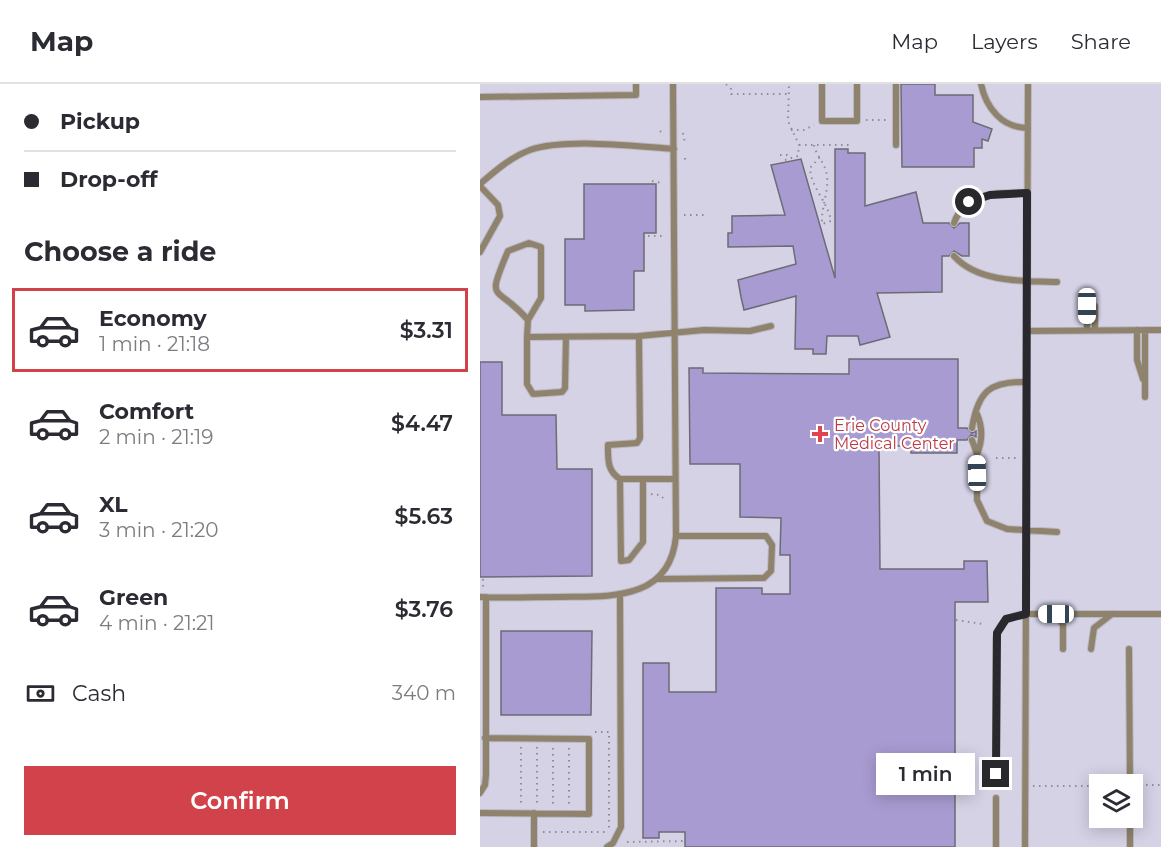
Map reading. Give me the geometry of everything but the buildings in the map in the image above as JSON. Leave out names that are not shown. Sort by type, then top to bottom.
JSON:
[{"type":"lane","points":[[480,97],[636,95],[636,84]]},
{"type":"lane","points":[[657,579],[674,553],[676,536],[673,84]]},
{"type":"lane","points":[[822,84],[822,121],[857,121],[857,84]]},
{"type":"lane","points":[[896,84],[896,145]]},
{"type":"lane","points":[[981,84],[984,99],[1003,122],[1014,128],[1028,128]]},
{"type":"lane","points":[[1025,847],[1028,84]]},
{"type":"lane","points":[[480,252],[500,216],[498,205],[480,185],[501,166],[537,148],[589,145],[674,148]]},
{"type":"lane","points":[[954,223],[963,206],[969,202],[990,195],[1027,193]]},
{"type":"lane","points":[[528,320],[496,293],[494,285],[508,251],[529,243],[540,246],[540,298],[528,320],[527,337],[527,384],[533,394],[562,392],[565,388],[566,337]]},
{"type":"lane","points":[[954,256],[978,273],[1027,281],[1057,282]]},
{"type":"lane","points":[[1087,330],[1087,306],[1090,302],[1095,306],[1095,330]]},
{"type":"lane","points":[[527,337],[639,336],[674,332],[750,331],[771,326]]},
{"type":"lane","points":[[1027,330],[1161,330]]},
{"type":"lane","points":[[1137,330],[1137,360],[1145,383]]},
{"type":"lane","points":[[1145,330],[1145,397]]},
{"type":"lane","points":[[639,336],[640,438],[637,443],[608,445],[611,471],[620,479],[675,479]]},
{"type":"lane","points":[[972,428],[981,397],[991,387],[1008,382],[1027,382]]},
{"type":"lane","points":[[976,454],[982,442],[981,425],[977,414]]},
{"type":"lane","points":[[972,440],[976,454],[977,500],[981,513],[996,527],[1057,532]]},
{"type":"lane","points":[[620,479],[621,561],[629,560],[643,542],[643,480]]},
{"type":"lane","points":[[480,793],[485,785],[483,597],[620,596],[657,579],[764,578],[771,571],[772,545],[766,536],[676,536]]},
{"type":"lane","points":[[609,847],[621,827],[620,596]]},
{"type":"lane","points":[[996,774],[997,633],[1006,619],[1026,614],[1161,614]]},
{"type":"lane","points":[[1056,614],[1063,625],[1063,649]]},
{"type":"lane","points":[[1091,649],[1095,628],[1112,614]]},
{"type":"lane","points":[[1129,649],[1131,774]]},
{"type":"lane","points":[[480,813],[589,814],[589,739],[485,738]]},
{"type":"lane","points":[[996,798],[996,847]]},
{"type":"lane","points":[[534,813],[534,847]]},
{"type":"lane","points":[[1130,828],[1130,847]]},
{"type":"path","points":[[726,84],[731,89],[731,94],[789,94]]},
{"type":"path","points":[[785,160],[798,156],[799,145],[790,130],[789,84]]},
{"type":"path","points":[[865,120],[890,120]]},
{"type":"path","points":[[790,130],[804,130],[815,124]]},
{"type":"path","points":[[685,133],[685,143]]},
{"type":"path","points":[[799,145],[850,145]]},
{"type":"path","points":[[814,145],[820,157],[827,176],[824,201],[821,215],[822,224],[831,221],[824,201],[810,172],[812,164],[820,157]]},
{"type":"path","points":[[780,155],[787,155],[790,158]]},
{"type":"path","points":[[652,181],[663,182]]},
{"type":"path","points":[[681,215],[708,215]]},
{"type":"path","points":[[648,236],[664,236]]},
{"type":"path","points":[[996,458],[1017,458]]},
{"type":"path","points":[[647,494],[664,497],[668,506]]},
{"type":"path","points":[[483,579],[483,587]]},
{"type":"path","points":[[957,620],[983,624]]},
{"type":"path","points":[[540,832],[609,832],[609,732],[594,732]]},
{"type":"path","points":[[569,747],[569,804]]},
{"type":"path","points":[[521,748],[521,805]]},
{"type":"path","points":[[537,748],[537,805]]},
{"type":"path","points":[[553,748],[553,805]]},
{"type":"path","points":[[1143,785],[1161,785]]},
{"type":"path","points":[[1029,786],[1089,786]]},
{"type":"path","points":[[627,842],[684,841]]},
{"type":"path","points":[[633,842],[633,847]]},
{"type":"shaded area","name":"Erie County Medical Center","points":[[480,84],[1161,84],[1161,847],[480,847]]},
{"type":"place","name":"Erie County Medical Center","points":[[820,434]]},
{"type":"route","points":[[969,202],[990,195],[1012,192],[1027,193],[1026,614],[1006,619],[997,633],[996,774]]}]
